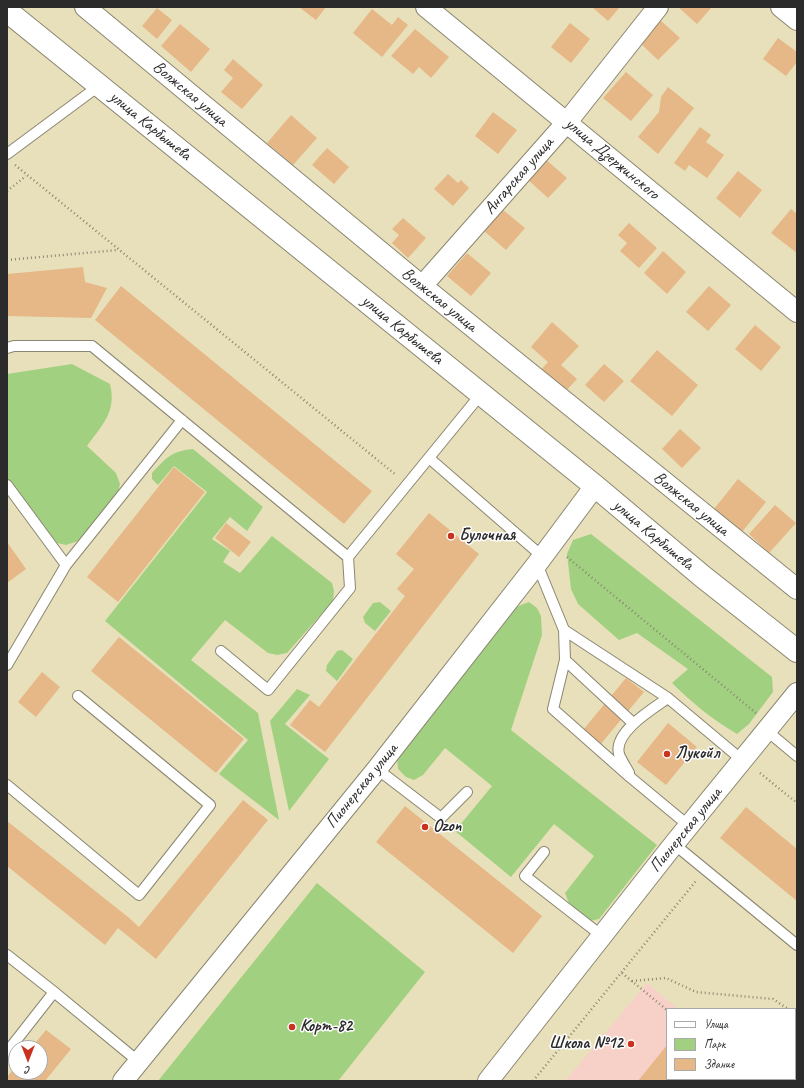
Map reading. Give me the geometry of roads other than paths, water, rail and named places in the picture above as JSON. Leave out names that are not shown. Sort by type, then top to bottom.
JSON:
[{"type":"street","name":"Волжская улица","points":[[85,7],[422,286],[797,589]]},
{"type":"street","name":"улица Дзержинского","points":[[426,7],[797,312]]},
{"type":"street","name":"Ангарская улица","points":[[422,286],[567,122],[658,7]]},
{"type":"street","points":[[781,7],[797,20]]},
{"type":"street","name":"улица Карбышева","points":[[7,10],[595,486],[702,576],[797,651]]},
{"type":"street","name":"Пионерская улица","points":[[123,1081],[377,768],[540,560],[595,486]]},
{"type":"street","name":"Пионерская улица","points":[[488,1081],[674,844],[742,760],[761,722],[797,693]]},
{"type":"lane","points":[[9,158],[100,85]]},
{"type":"lane","points":[[7,348],[14,346],[92,346],[348,557]]},
{"type":"lane","points":[[221,651],[268,690],[350,588],[348,557],[481,394]]},
{"type":"lane","points":[[7,665],[66,566],[182,420]]},
{"type":"lane","points":[[429,458],[540,560],[564,630],[565,660],[553,709],[630,777],[689,826]]},
{"type":"lane","points":[[7,485],[66,566]]},
{"type":"lane","points":[[564,630],[668,698],[742,760]]},
{"type":"lane","points":[[565,660],[633,723]]},
{"type":"lane","points":[[7,785],[139,895],[210,805],[78,696]]},
{"type":"lane","points":[[630,777],[619,752],[620,740],[633,723],[668,698]]},
{"type":"lane","points":[[761,722],[797,756]]},
{"type":"lane","points":[[377,768],[441,818],[467,792]]},
{"type":"lane","points":[[674,844],[797,945]]},
{"type":"lane","points":[[544,852],[525,876],[602,936]]},
{"type":"lane","points":[[7,955],[139,1062]]},
{"type":"lane","points":[[7,1052],[54,992]]},
{"type":"place","name":"Булочная","points":[[451,536]]},
{"type":"place","name":"Лукойл","points":[[667,754]]},
{"type":"place","name":"Ozon","points":[[425,827]]},
{"type":"place","name":"Корт-82","points":[[292,1027]]},
{"type":"place","name":"Школа №12","points":[[631,1044]]}]
